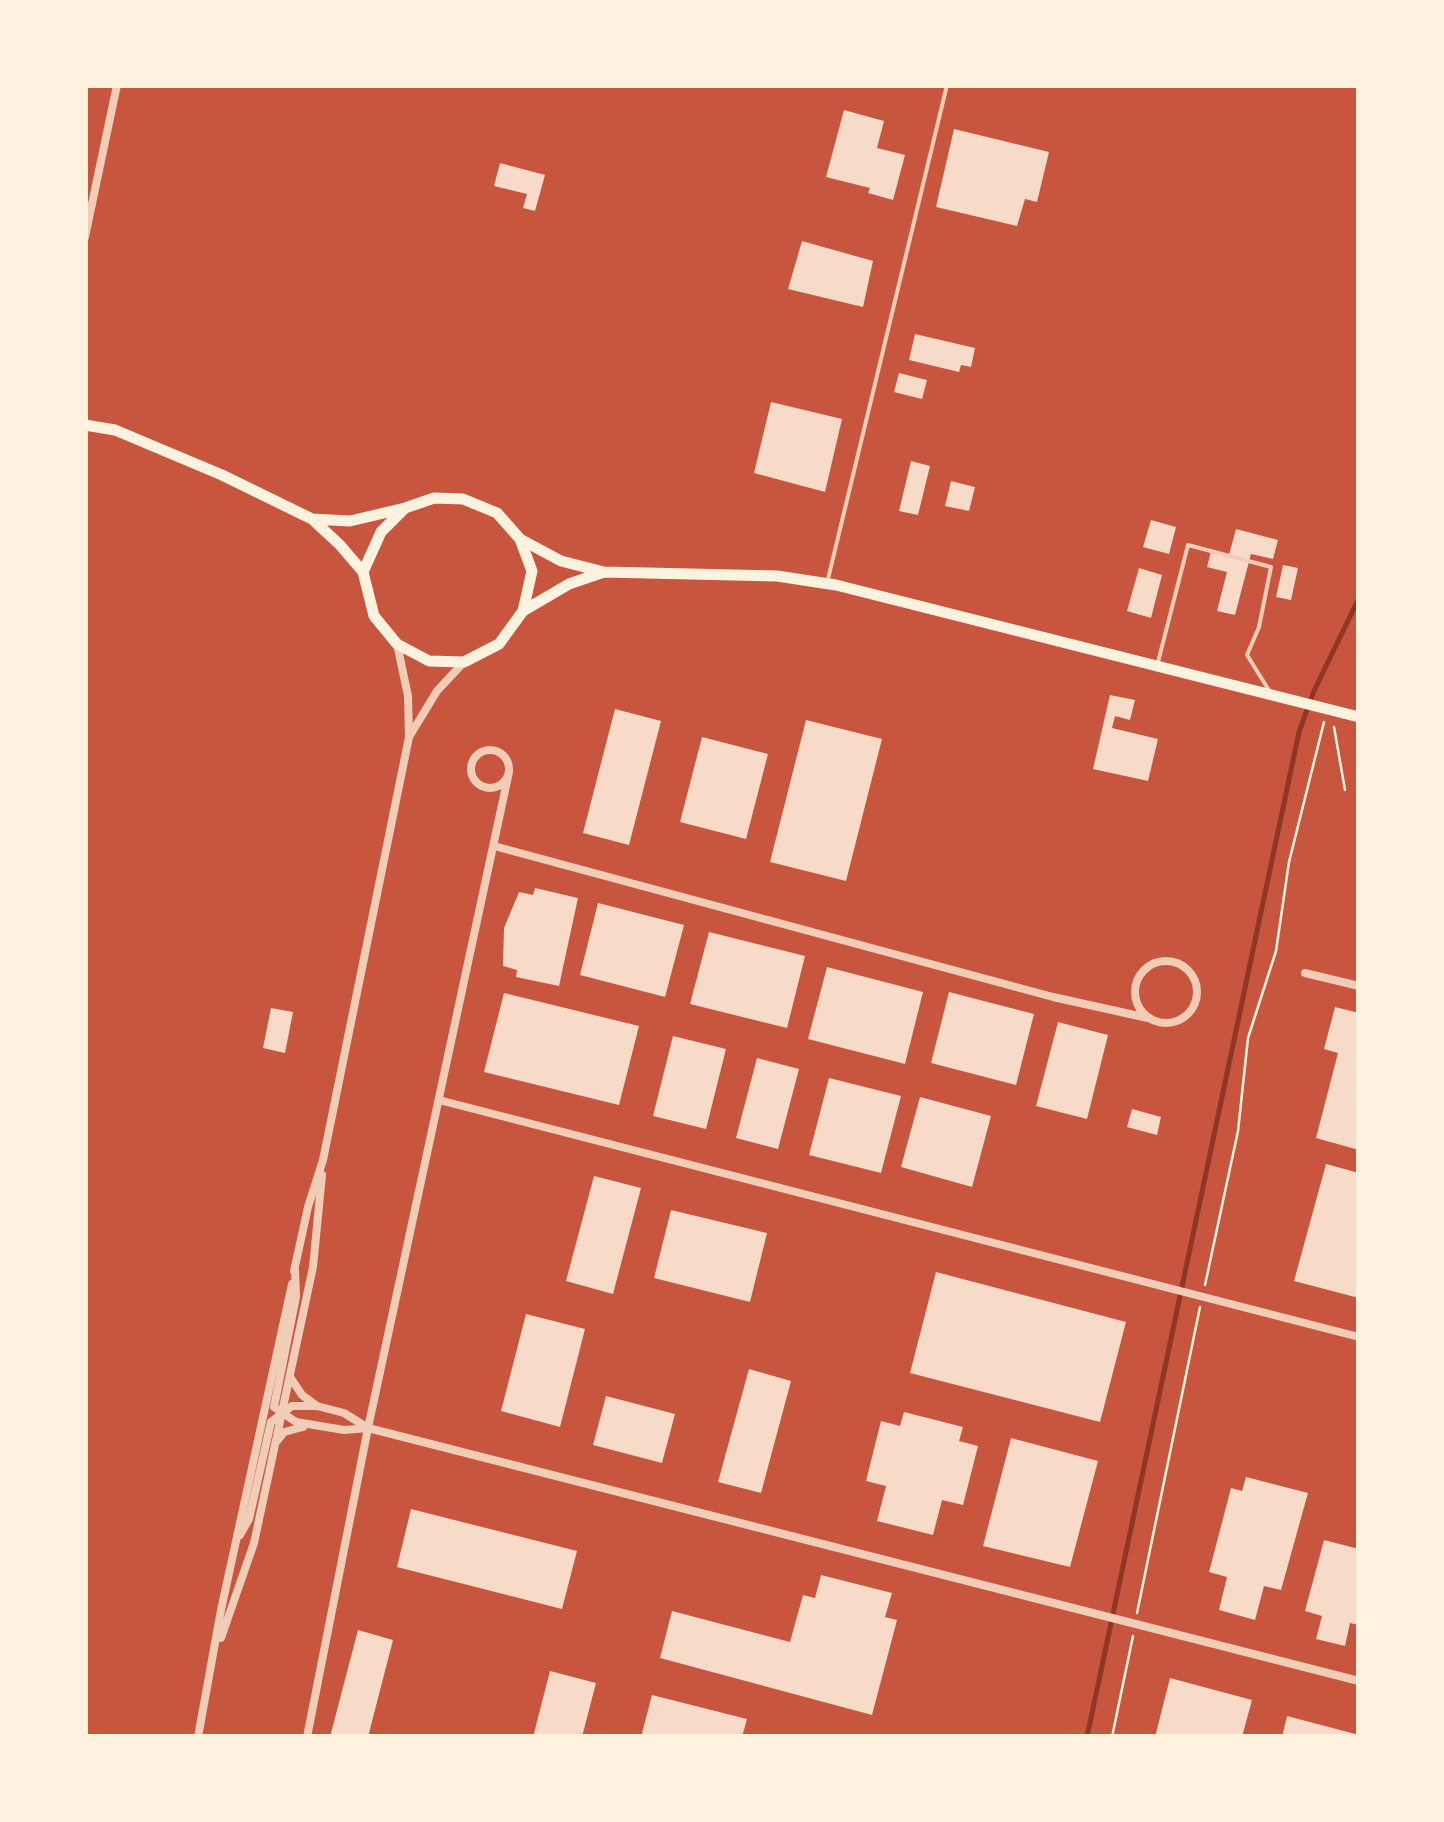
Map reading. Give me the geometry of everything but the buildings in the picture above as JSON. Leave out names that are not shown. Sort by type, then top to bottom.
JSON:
[{"type":"main road","points":[[85,425],[115,430],[222,475],[312,520],[363,572],[374,616],[397,644],[429,660],[464,662],[499,644],[523,611],[532,571],[520,539]]},
{"type":"main road","points":[[312,520],[350,520],[434,498],[463,499],[497,513],[520,539],[561,562],[604,572],[777,576],[826,584],[1359,716]]},
{"type":"main road","points":[[363,572],[381,532],[405,508]]},
{"type":"main road","points":[[523,611],[569,584],[604,572]]},
{"type":"street","points":[[85,237],[117,85]]},
{"type":"street","points":[[198,1737],[235,1546],[308,1208],[323,1160],[410,737],[408,696],[397,644]]},
{"type":"street","points":[[410,737],[437,691],[464,662]]},
{"type":"street","points":[[307,1737],[368,1428],[509,772],[507,760],[492,750],[476,756],[472,768],[475,779],[491,788],[503,783],[509,772]]},
{"type":"street","points":[[494,846],[1019,988],[1168,1024],[1190,1013],[1197,996],[1191,972],[1164,960],[1142,972],[1134,991],[1136,1002],[1148,1018]]},
{"type":"street","points":[[1305,973],[1359,986]]},
{"type":"street","points":[[439,1100],[1359,1336]]},
{"type":"street","points":[[214,1656],[254,1543],[313,1267],[323,1160]]},
{"type":"street","points":[[294,1270],[296,1297],[274,1407],[296,1422],[312,1427]]},
{"type":"street","points":[[290,1376],[302,1395],[317,1406]]},
{"type":"street","points":[[235,1546],[248,1519],[270,1422],[292,1406],[317,1406],[344,1413],[368,1428],[1359,1681]]},
{"type":"street","points":[[275,1443],[284,1432],[296,1427],[368,1428]]},
{"type":"lane","points":[[826,584],[947,85]]},
{"type":"lane","points":[[1157,667],[1188,546],[1205,550],[1271,567],[1260,627],[1248,655],[1273,696]]},
{"type":"path","points":[[1333,710],[1345,790]]},
{"type":"path","points":[[1112,1737],[1238,1130],[1248,1038],[1276,951],[1289,862],[1321,726],[1333,710]]},
{"type":"waterway","points":[[1087,1737],[1299,732],[1314,691],[1359,598]]}]
